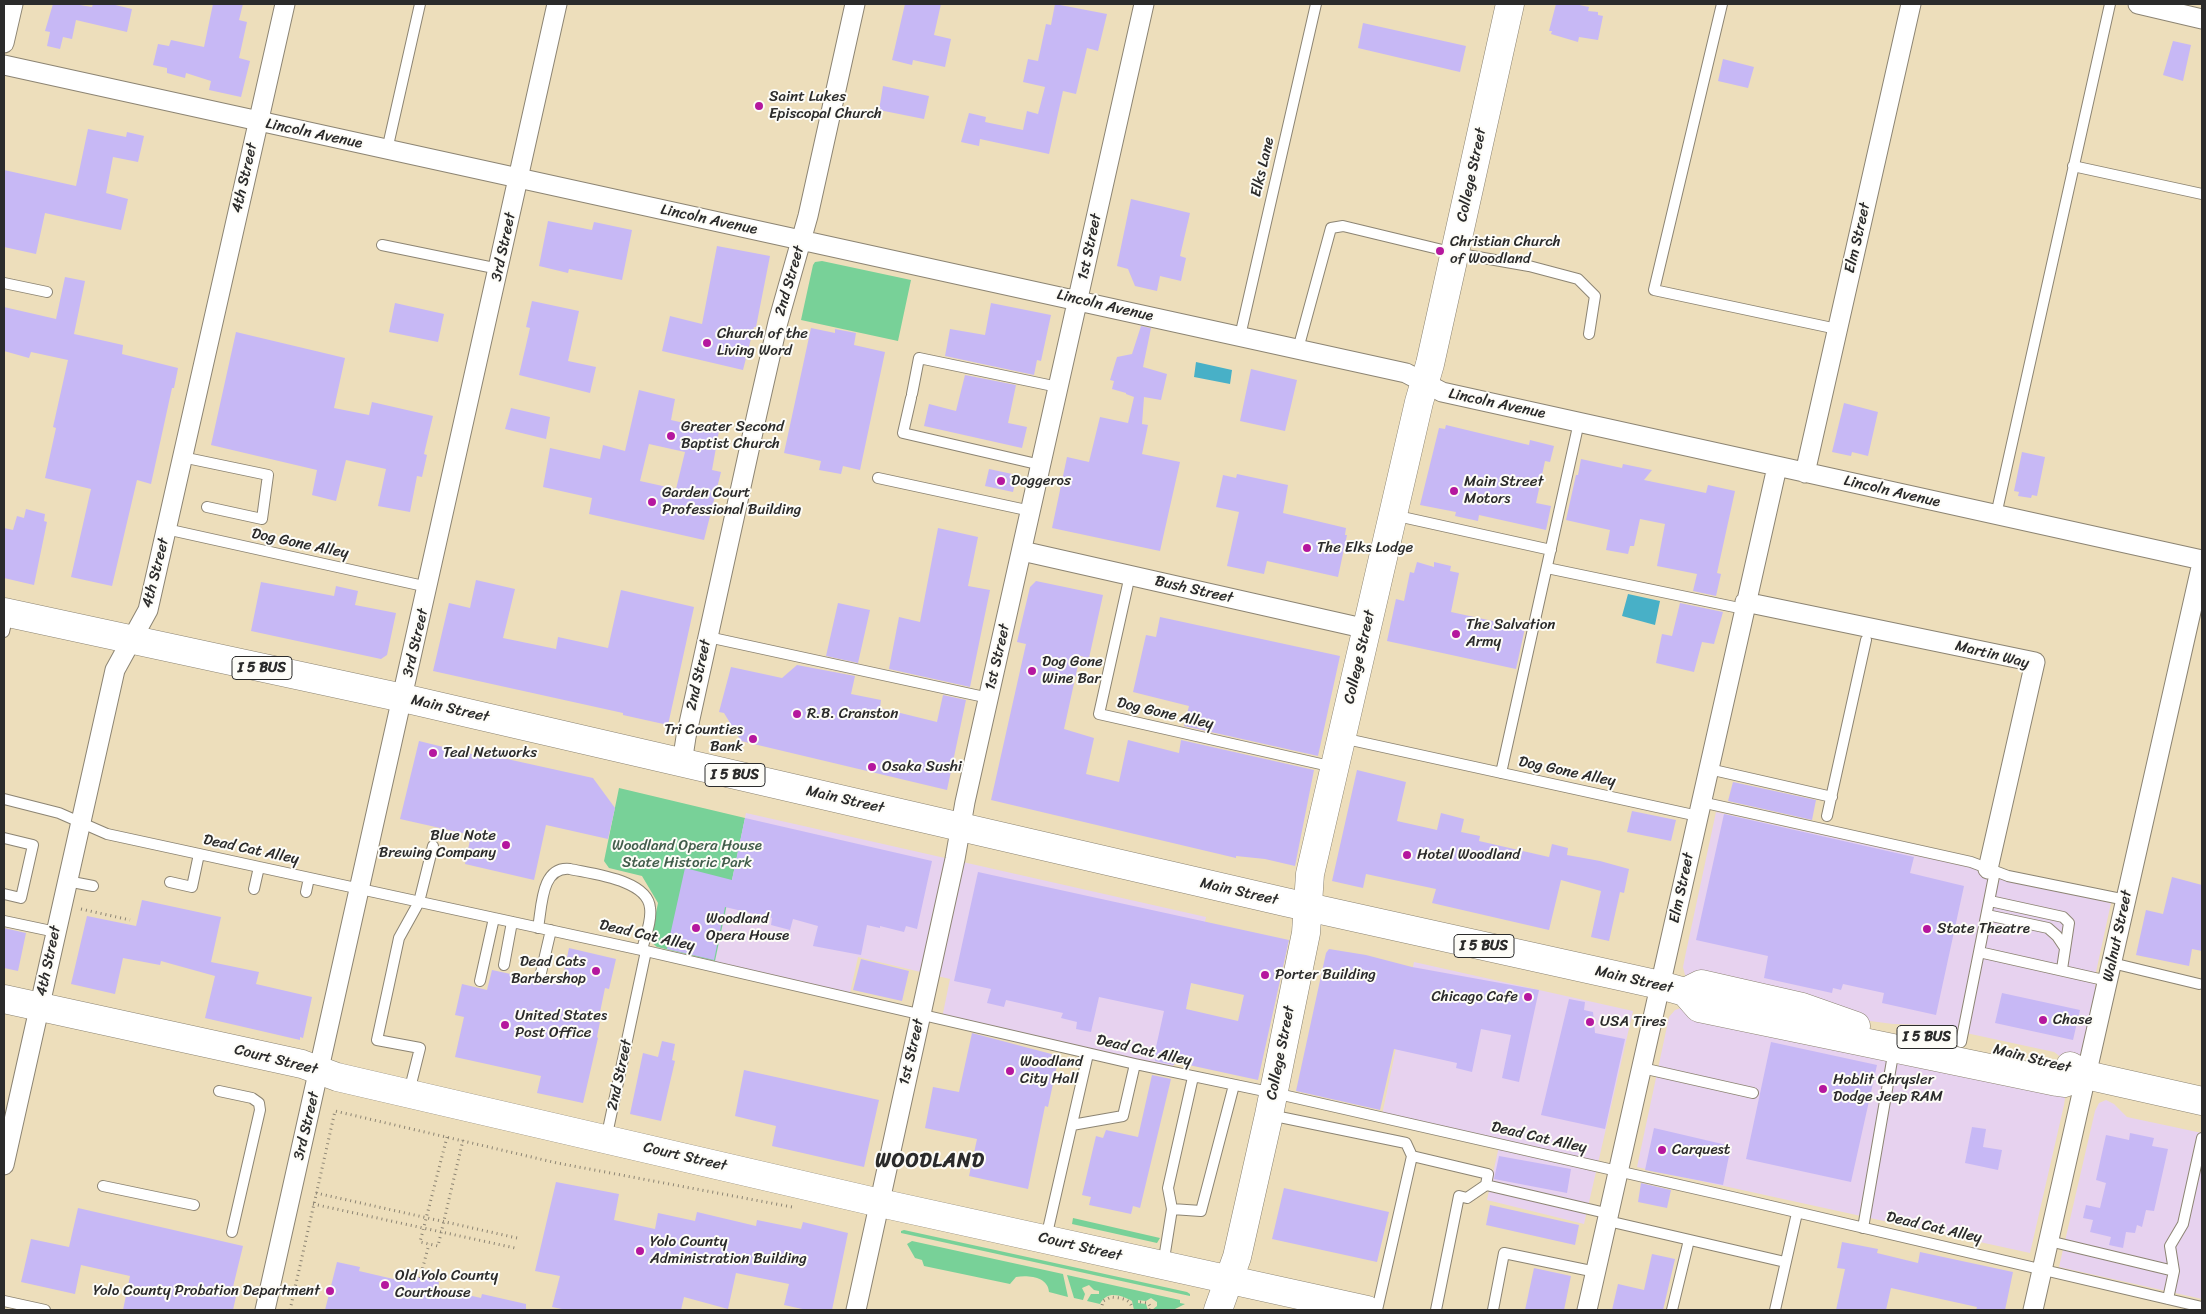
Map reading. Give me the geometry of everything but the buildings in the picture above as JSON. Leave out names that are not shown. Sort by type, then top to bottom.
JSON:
[{"type":"street","points":[[4,43],[13,4]]},
{"type":"street","name":"4th Street","points":[[4,1165],[115,670],[148,610],[285,4]]},
{"type":"street","name":"3rd Street","points":[[265,1310],[361,889],[557,4]]},
{"type":"street","name":"2nd Street","points":[[682,763],[686,737],[778,322],[802,241],[855,4]]},
{"type":"street","name":"1st Street","points":[[856,1310],[989,698],[1144,4]]},
{"type":"street","name":"College Street","points":[[1218,1310],[1237,1257],[1306,933],[1308,882],[1392,515],[1455,253],[1510,4]]},
{"type":"street","name":"Elm Street","points":[[1805,473],[1911,4]]},
{"type":"street","points":[[2138,4],[2202,19]]},
{"type":"street","name":"Lincoln Avenue","points":[[4,65],[1406,373],[1442,392],[2202,561]]},
{"type":"street","name":"Elm Street","points":[[1587,1310],[1642,1068],[1673,988],[1700,809],[1777,466]]},
{"type":"street","name":"Bush Street","points":[[1022,551],[1367,629]]},
{"type":"street","name":"Walnut Street","points":[[2033,1310],[2202,561]]},
{"type":"street","name":"Martin Way","points":[[1745,606],[2035,662],[1991,870]]},
{"type":"street","name":"Main Street","points":[[5,619],[130,640],[403,698],[1307,907],[1673,988],[1701,984],[1802,1007],[1861,1027],[1961,1042],[2068,1065],[2086,1076],[2202,1101]]},
{"type":"street","name":"Main Street","points":[[1673,988],[1699,1008],[2064,1083],[2086,1076]]},
{"type":"street","name":"Court Street","points":[[4,999],[302,1064],[337,1077],[606,1140],[1163,1266],[1367,1310]]},
{"type":"lane","points":[[387,150],[420,4]]},
{"type":"lane","name":"Elks Lane","points":[[1240,336],[1316,4]]},
{"type":"lane","points":[[1722,4],[1654,290],[1837,329]]},
{"type":"lane","points":[[1996,515],[2110,4]]},
{"type":"lane","points":[[2073,166],[2202,194]]},
{"type":"lane","points":[[1298,349],[1331,228],[1343,226],[1455,253],[1529,266],[1578,279],[1595,296],[1590,334]]},
{"type":"lane","points":[[382,245],[499,269]]},
{"type":"lane","points":[[4,283],[48,292]]},
{"type":"lane","points":[[1041,465],[904,433],[919,358],[1058,387]]},
{"type":"lane","points":[[1500,773],[1578,422]]},
{"type":"lane","points":[[182,457],[268,475],[262,519],[207,507]]},
{"type":"lane","points":[[878,478],[1031,512]]},
{"type":"lane","points":[[1392,515],[1551,550]]},
{"type":"lane","name":"Dog Gone Alley","points":[[166,529],[428,587]]},
{"type":"lane","points":[[1547,568],[1745,606]]},
{"type":"lane","name":"Dog Gone Alley","points":[[1130,576],[1099,714],[1335,768]]},
{"type":"lane","points":[[708,637],[989,698]]},
{"type":"lane","points":[[1827,816],[1866,640]]},
{"type":"lane","name":"Dog Gone Alley","points":[[1342,738],[1500,773],[1700,809],[1961,860],[2008,876],[2126,900]]},
{"type":"lane","points":[[1709,769],[1832,797]]},
{"type":"lane","name":"Dead Cat Alley","points":[[4,799],[60,813],[107,834],[644,951],[1088,1054],[1234,1084],[1271,1104],[1620,1171],[2202,1307]]},
{"type":"lane","points":[[4,838],[33,845],[20,898],[4,894]]},
{"type":"lane","points":[[409,1094],[420,1048],[377,1040],[399,938],[419,902],[433,846]]},
{"type":"lane","points":[[170,882],[192,887],[199,854]]},
{"type":"lane","points":[[254,888],[259,867]]},
{"type":"lane","name":"2nd Street","points":[[538,928],[546,884],[554,871],[562,868],[633,885],[646,894],[650,908],[644,951],[606,1140]]},
{"type":"lane","points":[[1961,1042],[1990,902],[1991,870]]},
{"type":"lane","points":[[306,892],[309,878]]},
{"type":"lane","points":[[67,881],[93,886]]},
{"type":"lane","points":[[1990,902],[2063,917],[2069,923],[2062,969]]},
{"type":"lane","points":[[1987,915],[2048,928],[2057,936],[2065,948]]},
{"type":"lane","points":[[480,981],[494,918]]},
{"type":"lane","points":[[4,921],[56,932]]},
{"type":"lane","points":[[504,965],[512,922]]},
{"type":"lane","points":[[540,977],[550,930]]},
{"type":"lane","points":[[1979,952],[2062,969],[2110,972],[2199,984]]},
{"type":"lane","points":[[1863,1228],[1894,1048]]},
{"type":"lane","points":[[1046,1239],[1088,1054]]},
{"type":"lane","points":[[1072,1125],[1123,1116],[1135,1064]]},
{"type":"lane","points":[[1642,1068],[1753,1093]]},
{"type":"lane","points":[[1163,1266],[1172,1209],[1168,1188],[1193,1077]]},
{"type":"lane","points":[[1172,1209],[1201,1211],[1234,1084]]},
{"type":"lane","points":[[219,1091],[252,1098],[259,1102],[260,1110],[232,1232]]},
{"type":"lane","points":[[1271,1104],[1406,1143],[1412,1156],[1376,1310]]},
{"type":"lane","points":[[2168,1300],[2174,1271],[2170,1246],[2183,1224],[2202,1138]]},
{"type":"lane","points":[[1412,1156],[1609,1218],[1689,1240],[1785,1262]]},
{"type":"lane","points":[[1436,1310],[1459,1196],[1468,1198],[1487,1180]]},
{"type":"lane","points":[[104,1186],[194,1205]]},
{"type":"lane","points":[[1775,1310],[1798,1213]]},
{"type":"lane","points":[[1672,1310],[1689,1240]]},
{"type":"lane","points":[[2049,1241],[2174,1271]]},
{"type":"lane","points":[[1493,1310],[1504,1253],[1596,1272]]},
{"type":"lane","points":[[4,1301],[45,1310]]},
{"type":"path","points":[[81,909],[130,920]]},
{"type":"path","points":[[290,1310],[334,1111],[558,1163],[800,1209]]},
{"type":"path","points":[[447,1137],[422,1227],[420,1242],[438,1246],[462,1140]]},
{"type":"path","points":[[316,1193],[517,1238]]},
{"type":"path","points":[[314,1204],[515,1248]]},
{"type":"path","points":[[420,1278],[429,1244]]},
{"type":"path","points":[[1101,1310],[1103,1302],[1111,1296],[1127,1300],[1132,1310]]},
{"type":"path","points":[[1140,1302],[1148,1303],[1151,1307],[1150,1310]]},
{"type":"shaded area","points":[[1716,812],[1966,866],[2019,882],[2111,903],[2096,972],[2095,995],[2080,1057],[2065,1060],[2054,1052],[1929,1025],[1893,1024],[1862,1020],[1685,975],[1683,967]]},
{"type":"shaded area","points":[[746,813],[1206,917],[1173,1067],[942,1018],[950,979],[858,957],[850,993],[714,962]]},
{"type":"shaded area","points":[[1414,962],[1633,1011],[1584,1224],[1487,1200],[1500,1142],[1382,1115]]},
{"type":"shaded area","points":[[1681,1008],[2062,1093],[2065,1098],[2064,1105],[2030,1253],[1637,1167],[1669,1017],[1675,1010]]},
{"type":"shaded area","points":[[2106,1100],[2114,1104],[2127,1117],[2202,1133],[2202,1299],[2059,1267],[2095,1111],[2099,1103]]},
{"type":"green space","points":[[822,261],[911,280],[898,341],[801,320],[813,265],[815,262]]},
{"type":"green space","name":"Woodland Opera House State Historic Park","points":[[619,788],[745,818],[715,961],[657,947],[650,941],[658,903],[642,876],[609,868],[604,861]]},
{"type":"green space","points":[[1073,1218],[1160,1238],[1157,1243],[1072,1224]]},
{"type":"green space","points":[[904,1230],[1187,1292],[1190,1296],[901,1233]]},
{"type":"green space","points":[[912,1241],[1063,1274],[1068,1297],[1049,1292],[1045,1283],[1037,1278],[1016,1277],[1010,1284],[924,1266],[922,1260],[915,1258],[907,1244]]},
{"type":"green space","points":[[1067,1275],[1180,1300],[1180,1303],[1185,1304],[1173,1310],[1152,1310],[1157,1306],[1157,1302],[1151,1298],[1146,1301],[1138,1300],[1138,1303],[1146,1304],[1148,1310],[1134,1310],[1132,1301],[1110,1295],[1100,1304],[1087,1301],[1091,1294],[1099,1294],[1099,1291],[1094,1290],[1089,1285],[1082,1288],[1085,1294],[1083,1300],[1074,1298]]},
{"type":"water","points":[[1196,362],[1232,370],[1230,384],[1194,377]]},
{"type":"water","points":[[1628,594],[1660,601],[1655,625],[1622,616]]},
{"type":"place","name":"Saint Lukes Episcopal Church","points":[[759,106]]},
{"type":"place","name":"Christian Church of Woodland","points":[[1440,251]]},
{"type":"place","name":"Church of the Living Word","points":[[707,343]]},
{"type":"place","name":"Greater Second Baptist Church","points":[[671,436]]},
{"type":"place","name":"Doggeros","points":[[1001,481]]},
{"type":"place","name":"Main Street Motors","points":[[1454,491]]},
{"type":"place","name":"Garden Court Professional Building","points":[[652,502]]},
{"type":"place","name":"The Elks Lodge","points":[[1307,548]]},
{"type":"place","name":"The Salvation Army","points":[[1456,634]]},
{"type":"place","name":"Dog Gone Wine Bar","points":[[1032,671]]},
{"type":"place","name":"R.B. Cranston","points":[[797,714]]},
{"type":"place","name":"Tri Counties Bank","points":[[753,739]]},
{"type":"place","name":"Teal Networks","points":[[433,753]]},
{"type":"place","name":"Osaka Sushi","points":[[872,767]]},
{"type":"place","name":"Blue Note Brewing Company","points":[[506,845]]},
{"type":"place","name":"Hotel Woodland","points":[[1407,855]]},
{"type":"place","name":"Woodland Opera House","points":[[696,928]]},
{"type":"place","name":"State Theatre","points":[[1927,929]]},
{"type":"place","name":"Dead Cats Barbershop","points":[[596,971]]},
{"type":"place","name":"Porter Building","points":[[1265,975]]},
{"type":"place","name":"Chicago Cafe","points":[[1528,997]]},
{"type":"place","name":"Chase","points":[[2043,1020]]},
{"type":"place","name":"USA Tires","points":[[1590,1022]]},
{"type":"place","name":"United States Post Office","points":[[505,1025]]},
{"type":"place","name":"Woodland City Hall","points":[[1010,1071]]},
{"type":"place","name":"Hoblit Chrysler Dodge Jeep RAM","points":[[1823,1089]]},
{"type":"place","name":"Carquest","points":[[1662,1150]]},
{"type":"place","name":"Yolo County Administration Building","points":[[640,1251]]},
{"type":"place","name":"Old Yolo County Courthouse","points":[[385,1285]]},
{"type":"place","name":"Yolo County Probation Department","points":[[330,1291]]},
{"type":"district","name":"WOODLAND","points":[[930,1162]]}]
